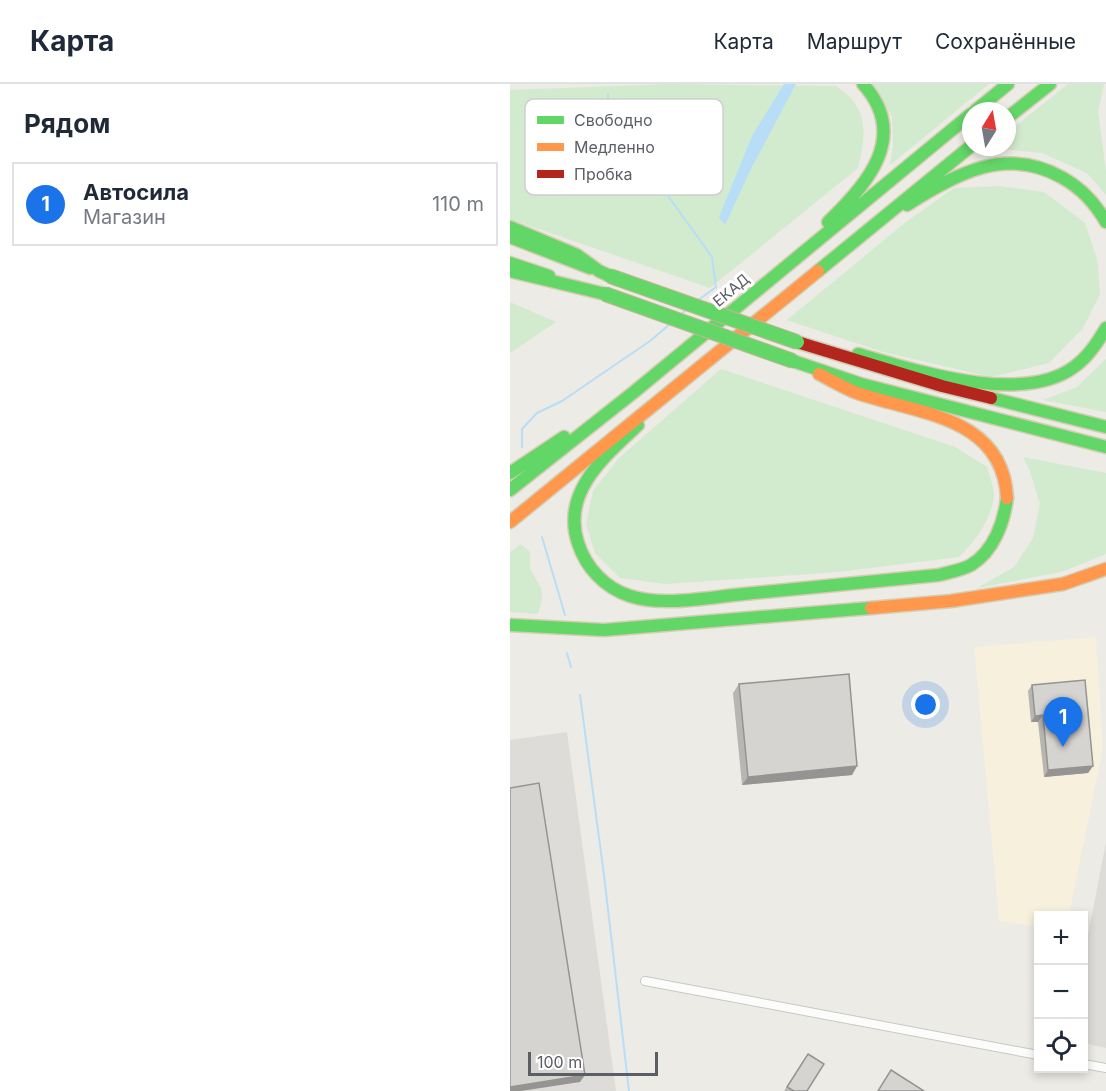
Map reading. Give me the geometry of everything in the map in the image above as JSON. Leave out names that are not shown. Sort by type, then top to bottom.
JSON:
[{"type":"main road","points":[[780,271],[804,244],[858,193],[877,166],[882,148],[883,126],[874,99],[863,84]]},
{"type":"main road","points":[[986,102],[1008,84]]},
{"type":"main road","points":[[1016,111],[1050,84]]},
{"type":"main road","name":"ЕКАД","points":[[510,490],[634,392],[962,121]]},
{"type":"main road","points":[[510,522],[962,153]]},
{"type":"main road","points":[[887,213],[908,205],[933,187],[968,171],[1007,162],[1042,167],[1061,176],[1088,197],[1100,210],[1106,222]]},
{"type":"main road","points":[[510,227],[576,255],[605,274]]},
{"type":"main road","points":[[510,237],[605,274],[822,350],[942,386],[1106,427]]},
{"type":"main road","points":[[510,262],[861,384],[1106,447]]},
{"type":"main road","points":[[510,271],[583,287]]},
{"type":"main road","points":[[822,350],[846,351],[981,384],[1017,386],[1052,379],[1070,371],[1092,350],[1106,328]]},
{"type":"main road","points":[[647,411],[642,420],[594,470],[584,485],[575,507],[577,541],[585,560],[600,579],[618,592],[642,599],[680,600],[939,575],[956,571],[974,562],[993,542],[1002,523],[1008,493],[1004,473],[986,442],[962,425],[854,392],[808,367]]},
{"type":"main road","points":[[510,473],[634,392]]},
{"type":"main road","points":[[510,626],[577,630],[614,629],[951,601],[1063,584],[1106,569]]},
{"type":"street","points":[[645,981],[1034,1054]]},
{"type":"street","points":[[1088,1065],[1106,1068]]},
{"type":"shaded area","points":[[1096,637],[1103,748],[1070,911],[1034,911],[1034,926],[999,921],[974,647]]},
{"type":"shaded area","points":[[567,732],[616,1091],[510,1091],[510,740]]},
{"type":"shaded area","points":[[1106,842],[1106,1048],[1088,1044],[1088,935]]},
{"type":"green space","points":[[669,84],[836,86],[852,100],[859,110],[864,135],[862,151],[858,168],[710,288],[510,219],[510,90]]},
{"type":"green space","points":[[873,84],[989,84],[967,102],[962,102],[962,106],[890,165],[893,146],[892,117]]},
{"type":"green space","points":[[1068,84],[1104,84],[1098,112],[1106,171],[1106,195],[1087,173],[1042,153],[1016,151],[1016,126]]},
{"type":"green space","points":[[999,186],[1044,192],[1085,223],[1097,259],[1100,294],[1083,328],[1049,363],[991,377],[883,352],[787,320],[906,222],[954,188]]},
{"type":"green space","points":[[510,302],[556,322],[510,353]]},
{"type":"green space","points":[[1106,359],[1106,412],[1043,400],[1077,387]]},
{"type":"green space","points":[[721,369],[955,447],[987,467],[994,495],[990,513],[982,529],[959,557],[838,572],[665,584],[620,578],[595,553],[586,524],[593,491],[619,458]]},
{"type":"green space","points":[[1023,457],[1106,473],[1106,554],[1061,572],[977,588],[1014,567],[1033,538],[1040,504],[1030,471]]},
{"type":"green space","points":[[521,544],[530,552],[530,569],[541,588],[542,599],[538,614],[510,612],[510,552]]},
{"type":"water","points":[[784,84],[796,84],[750,171],[725,225],[719,217],[752,136]]},
{"type":"building","points":[[849,674],[857,766],[748,777],[739,684]]},
{"type":"building","points":[[1085,680],[1093,766],[1048,770],[1043,715],[1035,716],[1032,685]]},
{"type":"building","points":[[539,783],[585,1075],[510,1087],[510,788]]},
{"type":"building","points":[[808,1054],[824,1064],[807,1091],[794,1091],[787,1087]]},
{"type":"building","points":[[891,1070],[924,1091],[878,1091]]},
{"type":"waterway","points":[[608,94],[608,99]]},
{"type":"waterway","points":[[667,195],[712,257],[716,287],[697,301]]},
{"type":"waterway","points":[[679,316],[688,308]]},
{"type":"waterway","points":[[522,447],[522,429],[537,413],[562,401],[650,341],[670,324]]},
{"type":"waterway","points":[[542,537],[565,615]]},
{"type":"waterway","points":[[567,653],[571,667]]},
{"type":"waterway","points":[[580,695],[629,1091]]},
{"type":"traffic: fast","points":[[828,222],[843,208],[869,176],[878,159],[883,141],[883,122],[877,103],[863,84]]},
{"type":"traffic: fast","points":[[986,102],[1008,84]]},
{"type":"traffic: fast","points":[[1016,111],[1050,84]]},
{"type":"traffic: fast","points":[[510,490],[634,392],[962,121]]},
{"type":"traffic: fast","points":[[818,271],[962,153]]},
{"type":"traffic: fast","points":[[907,205],[962,174],[1001,164],[1020,164],[1041,168],[1068,181],[1086,196],[1106,222]]},
{"type":"traffic: fast","points":[[510,227],[577,255],[610,276]]},
{"type":"traffic: fast","points":[[510,237],[590,268]]},
{"type":"traffic: fast","points":[[510,263],[549,276]]},
{"type":"traffic: fast","points":[[510,271],[605,294]]},
{"type":"traffic: fast","points":[[610,276],[797,342]]},
{"type":"traffic: fast","points":[[605,294],[793,361]]},
{"type":"traffic: fast","points":[[858,354],[968,381],[1026,384],[1052,378],[1074,367],[1088,354],[1106,328]]},
{"type":"traffic: fast","points":[[793,361],[861,384],[1106,447]]},
{"type":"traffic: fast","points":[[991,398],[1106,427]]},
{"type":"traffic: fast","points":[[638,425],[612,449],[589,476],[576,507],[574,525],[578,543],[591,569],[612,588],[643,599],[687,600],[939,575],[956,571],[971,565],[992,544],[1003,517],[1007,498]]},
{"type":"traffic: fast","points":[[510,473],[564,437]]},
{"type":"traffic: fast","points":[[510,625],[604,630],[871,608]]},
{"type":"traffic: slow","points":[[510,522],[818,271]]},
{"type":"traffic: slow","points":[[819,374],[857,393],[930,414],[974,434],[990,450],[1002,471],[1007,498]]},
{"type":"traffic: slow","points":[[871,608],[951,601],[1063,584],[1106,569]]},
{"type":"traffic: jam","points":[[797,342],[942,386],[991,398]]},
{"type":"place","name":"Автосила","points":[[1063,747]]}]
